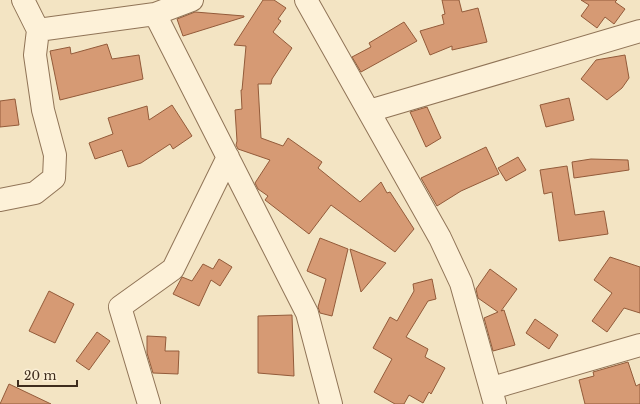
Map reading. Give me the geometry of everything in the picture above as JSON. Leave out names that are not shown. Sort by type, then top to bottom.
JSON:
[{"type":"street","points":[[0,200],[35,193],[54,178],[54,155],[42,110],[34,55],[38,30],[23,0]]},
{"type":"street","points":[[38,30],[155,14],[192,0]]},
{"type":"street","points":[[306,0],[440,238],[461,283],[494,396],[640,345]]},
{"type":"street","points":[[155,14],[307,313],[331,404]]},
{"type":"street","points":[[369,111],[640,31]]},
{"type":"street","points":[[149,404],[120,307],[173,269],[228,157]]},
{"type":"building","points":[[263,0],[274,0],[286,8],[278,19],[281,21],[273,32],[292,48],[272,79],[271,84],[258,84],[261,138],[283,146],[288,138],[322,162],[318,168],[360,202],[381,182],[387,193],[390,192],[414,229],[395,252],[331,205],[309,234],[265,200],[268,196],[258,189],[255,183],[270,160],[238,149],[236,145],[235,110],[242,109],[241,90],[246,46],[234,45]]},
{"type":"building","points":[[442,0],[459,0],[462,12],[478,8],[487,42],[452,50],[452,46],[430,55],[420,31],[444,24],[442,15],[445,14]]},
{"type":"building","points":[[581,0],[617,0],[615,2],[625,9],[614,24],[605,17],[597,28],[581,16],[589,5]]},
{"type":"building","points":[[195,12],[244,17],[183,36],[177,19]]},
{"type":"building","points":[[404,22],[417,41],[361,72],[352,57],[371,47],[369,43]]},
{"type":"building","points":[[107,44],[112,59],[139,55],[143,79],[60,100],[50,51],[70,47],[71,54]]},
{"type":"building","points":[[625,55],[629,78],[622,88],[607,100],[581,79],[596,60]]},
{"type":"building","points":[[569,98],[574,120],[546,127],[540,105]]},
{"type":"building","points":[[15,99],[19,125],[0,127],[0,101]]},
{"type":"building","points":[[172,105],[192,136],[173,149],[170,144],[141,163],[128,167],[122,150],[95,159],[89,143],[113,134],[108,118],[147,106],[149,120]]},
{"type":"building","points":[[427,107],[441,138],[426,147],[410,112]]},
{"type":"building","points":[[486,147],[499,174],[461,191],[437,206],[421,178]]},
{"type":"building","points":[[518,157],[526,170],[506,181],[498,168]]},
{"type":"building","points":[[591,159],[628,160],[629,170],[574,178],[572,162]]},
{"type":"building","points":[[567,166],[575,215],[604,211],[608,234],[559,241],[552,192],[544,194],[540,170]]},
{"type":"building","points":[[320,238],[348,249],[332,316],[320,313],[318,307],[326,279],[307,271]]},
{"type":"building","points":[[350,249],[386,263],[361,292]]},
{"type":"building","points":[[610,257],[640,267],[640,313],[624,308],[607,332],[592,321],[612,293],[594,280]]},
{"type":"building","points":[[219,259],[232,267],[220,286],[211,280],[199,306],[173,294],[182,277],[192,281],[203,264],[213,269]]},
{"type":"building","points":[[490,269],[517,289],[501,311],[504,310],[515,345],[493,351],[484,318],[498,312],[478,298],[476,289]]},
{"type":"building","points":[[432,279],[436,299],[428,301],[406,337],[428,349],[425,357],[445,368],[431,394],[429,392],[423,403],[409,395],[404,404],[395,404],[374,392],[392,359],[373,348],[390,317],[397,321],[414,291],[413,284]]},
{"type":"building","points":[[49,291],[74,304],[55,343],[29,331]]},
{"type":"building","points":[[292,315],[294,376],[258,373],[258,316]]},
{"type":"building","points":[[535,319],[558,335],[549,349],[526,333]]},
{"type":"building","points":[[97,332],[110,341],[89,370],[76,361]]},
{"type":"building","points":[[147,336],[166,337],[165,351],[179,351],[178,374],[153,373],[147,353]]},
{"type":"building","points":[[628,362],[636,386],[640,384],[640,404],[585,404],[579,380],[594,376],[593,372]]},
{"type":"building","points":[[9,384],[51,404],[0,404]]}]
